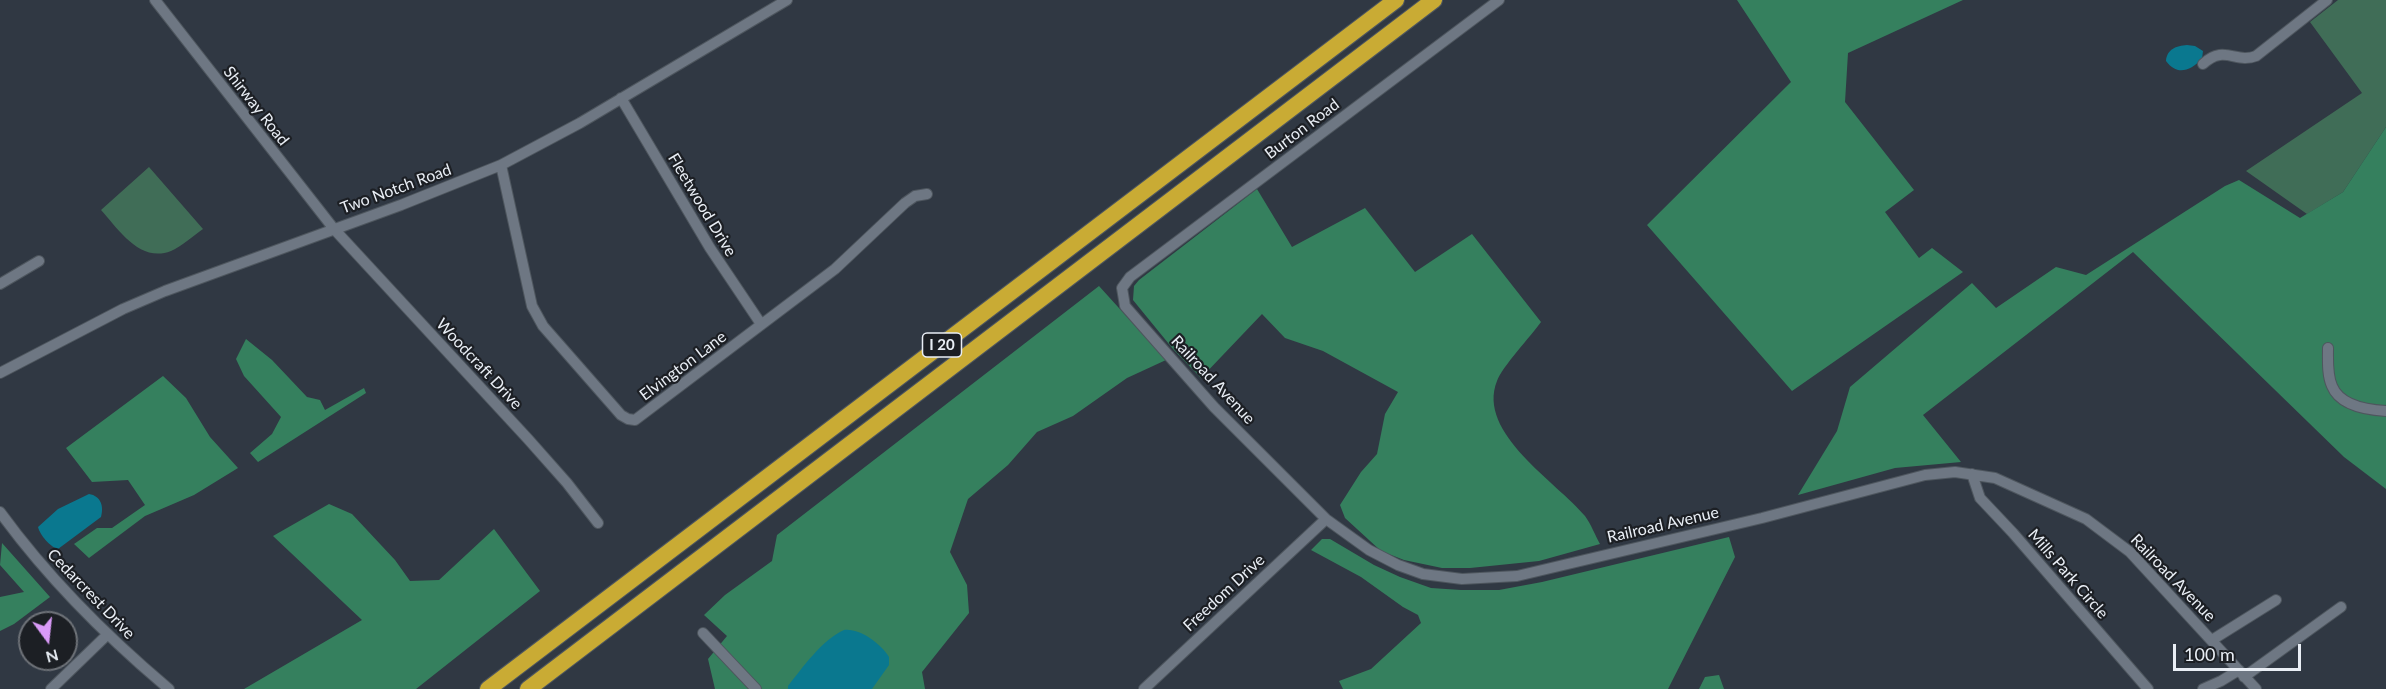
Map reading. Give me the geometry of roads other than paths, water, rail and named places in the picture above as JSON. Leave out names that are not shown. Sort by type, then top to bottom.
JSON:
[{"type":"highway","name":"I 20","points":[[488,689],[1396,0]]},
{"type":"highway","name":"I 20","points":[[528,689],[1434,0]]},
{"type":"street","name":"Shirway Road","points":[[155,0],[333,229]]},
{"type":"street","name":"Two Notch Road","points":[[0,373],[155,295],[501,165],[537,147],[787,0]]},
{"type":"street","name":"Burton Road","points":[[1125,283],[1499,0]]},
{"type":"street","points":[[2203,63],[2218,55],[2228,54],[2244,58],[2256,56],[2327,0]]},
{"type":"street","name":"Fleetwood Drive","points":[[621,98],[710,248],[761,324]]},
{"type":"street","name":"Elvington Lane","points":[[501,165],[529,298],[535,313],[543,327],[568,357],[628,419],[635,420],[835,269],[905,203],[915,196],[927,194]]},
{"type":"street","name":"Woodcraft Drive","points":[[333,229],[528,439],[567,483],[598,524]]},
{"type":"street","points":[[0,284],[39,261]]},
{"type":"street","name":"Railroad Avenue","points":[[1125,283],[1122,294],[1130,312],[1214,407],[1326,519],[1369,550],[1409,569],[1437,577],[1492,579],[1536,572],[1762,518],[1925,475],[1955,472],[1972,474],[1995,478],[2068,509],[2098,527],[2135,557],[2256,689]]},
{"type":"street","points":[[2328,348],[2332,387],[2338,394],[2359,407],[2386,411]]},
{"type":"street","name":"Mills Park Circle","points":[[1972,474],[1980,498],[2148,689]]},
{"type":"street","name":"Cedarcrest Drive","points":[[0,512],[53,579],[108,634],[169,689]]},
{"type":"street","name":"Freedom Drive","points":[[1144,689],[1326,519]]},
{"type":"street","points":[[2212,640],[2276,600]]},
{"type":"street","points":[[2203,689],[2242,673],[2341,607]]},
{"type":"street","points":[[703,633],[756,689]]},
{"type":"street","points":[[51,689],[108,634]]},
{"type":"water","points":[[2187,45],[2195,46],[2203,51],[2202,59],[2184,70],[2170,66],[2166,61],[2170,51]]},
{"type":"water","points":[[89,494],[101,502],[101,517],[58,549],[52,546],[43,537],[38,527],[58,509]]},
{"type":"water","points":[[844,630],[857,632],[870,638],[889,657],[889,665],[872,689],[788,689],[813,655],[828,640]]}]
